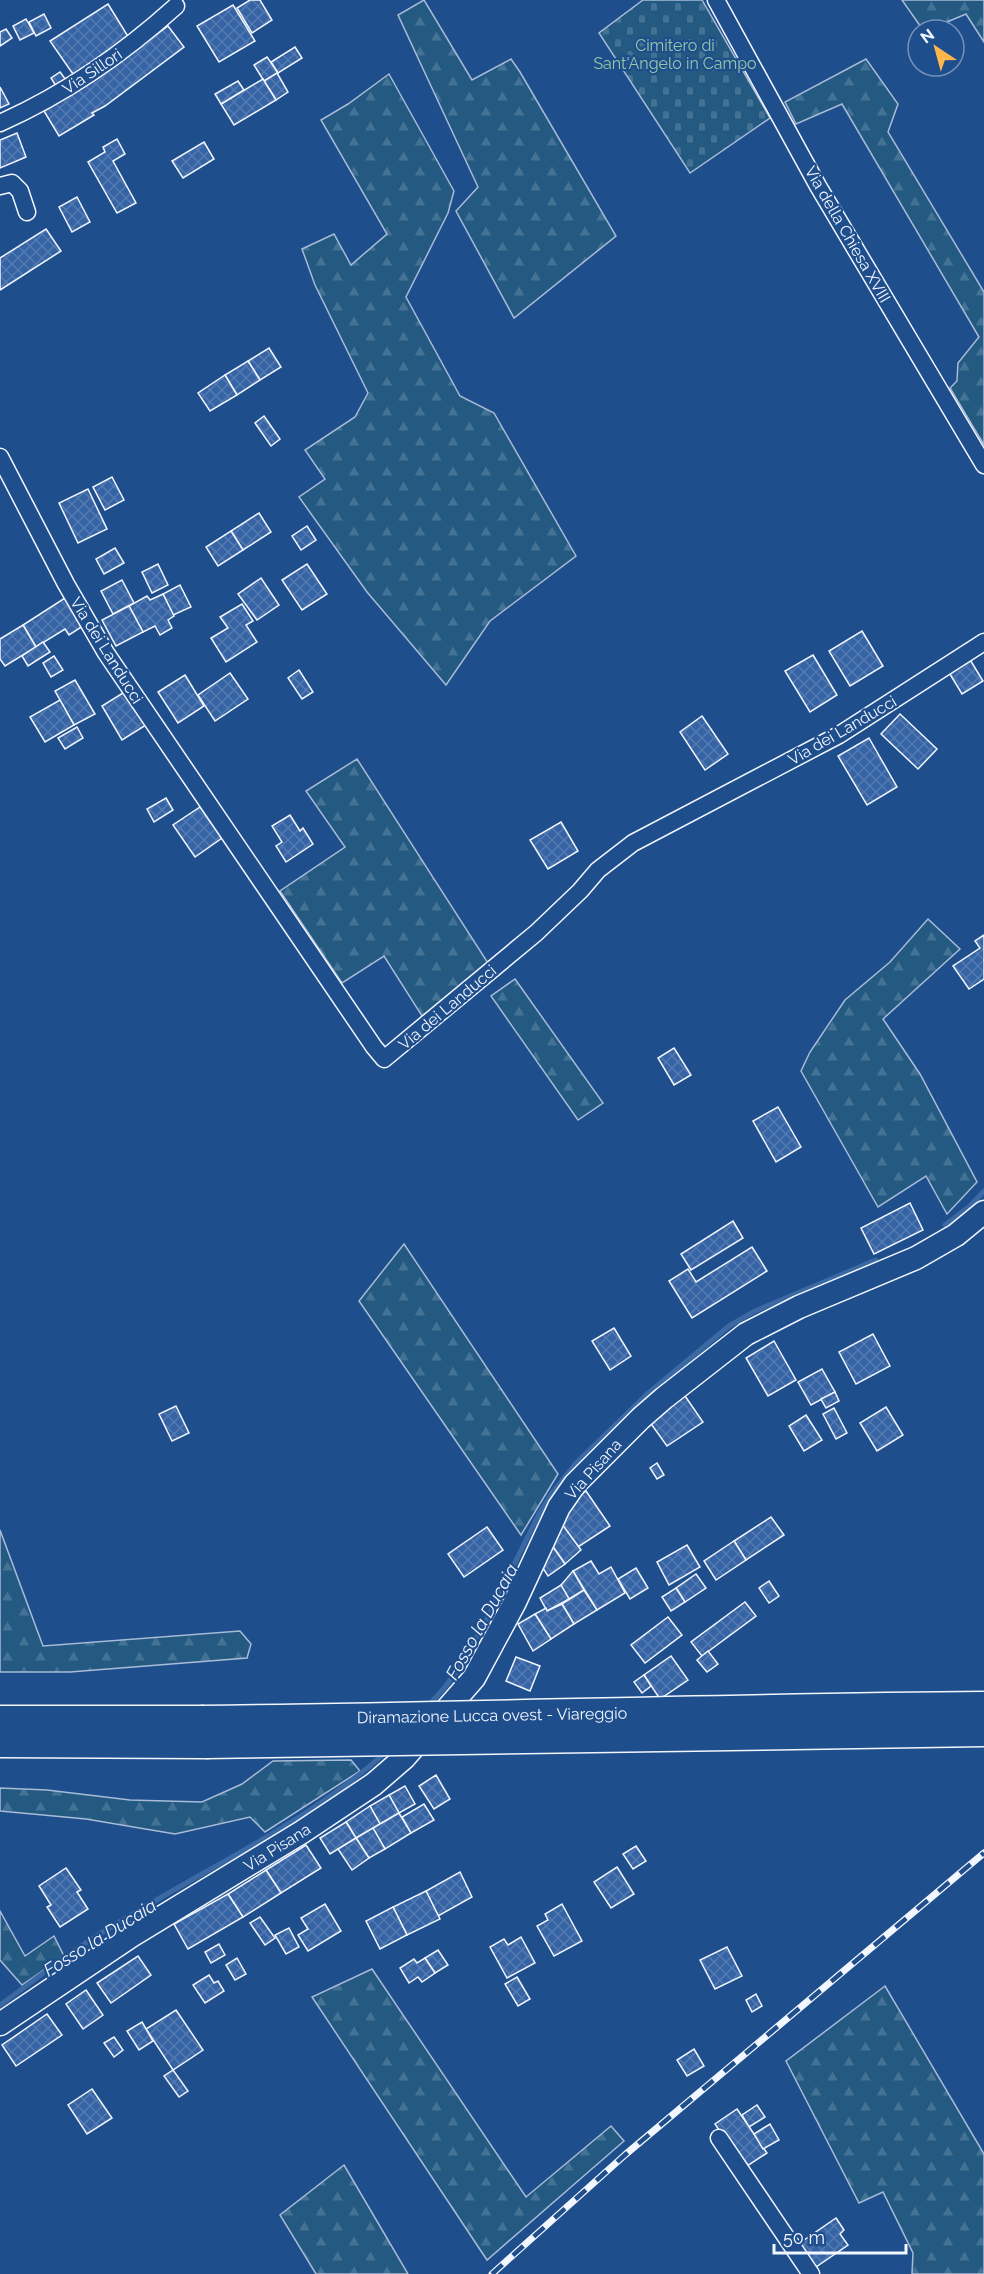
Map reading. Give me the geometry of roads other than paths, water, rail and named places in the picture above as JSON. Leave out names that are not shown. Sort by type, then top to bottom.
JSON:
[{"type":"highway","name":"Diramazione Lucca ovest - Viareggio","points":[[0,1743],[203,1732],[383,1718],[805,1707],[984,1706]]},
{"type":"highway","name":"Diramazione Lucca ovest - Viareggio","points":[[0,1720],[203,1732],[984,1732]]},
{"type":"main road","name":"Via Pisana","points":[[0,2024],[131,1936],[302,1832],[374,1784],[404,1758],[474,1678],[515,1602],[559,1507],[575,1484],[640,1418],[664,1398],[746,1334],[799,1307],[916,1258],[956,1235],[984,1212]]},
{"type":"street","name":"Via della Chiesa XVIII","points":[[716,0],[818,186],[984,465]]},
{"type":"street","name":"Via Sillori","points":[[0,123],[38,106],[82,80],[149,31],[178,2]]},
{"type":"street","points":[[0,186],[12,183],[20,191],[27,213]]},
{"type":"street","name":"Via dei Landucci","points":[[0,457],[66,584],[106,653],[384,1059],[536,933],[580,891],[598,870],[633,843],[839,735],[984,642]]},
{"type":"street","points":[[719,2138],[811,2274]]},
{"type":"waterway","points":[[945,1225],[970,1206],[984,1191]]},
{"type":"waterway","name":"Fosso la Ducaia","points":[[428,1706],[459,1667],[488,1617],[539,1514],[552,1493],[576,1463],[646,1395],[729,1326],[755,1311],[876,1260]]},
{"type":"waterway","name":"Fosso la Ducaia","points":[[0,2005],[103,1932],[301,1816],[359,1775],[386,1752]]},
{"type":"railway","points":[[492,2274],[626,2154],[984,1853]]},
{"type":"park label","name":"Cimitero di Sant'Angelo in Campo","points":[[675,54]]}]
